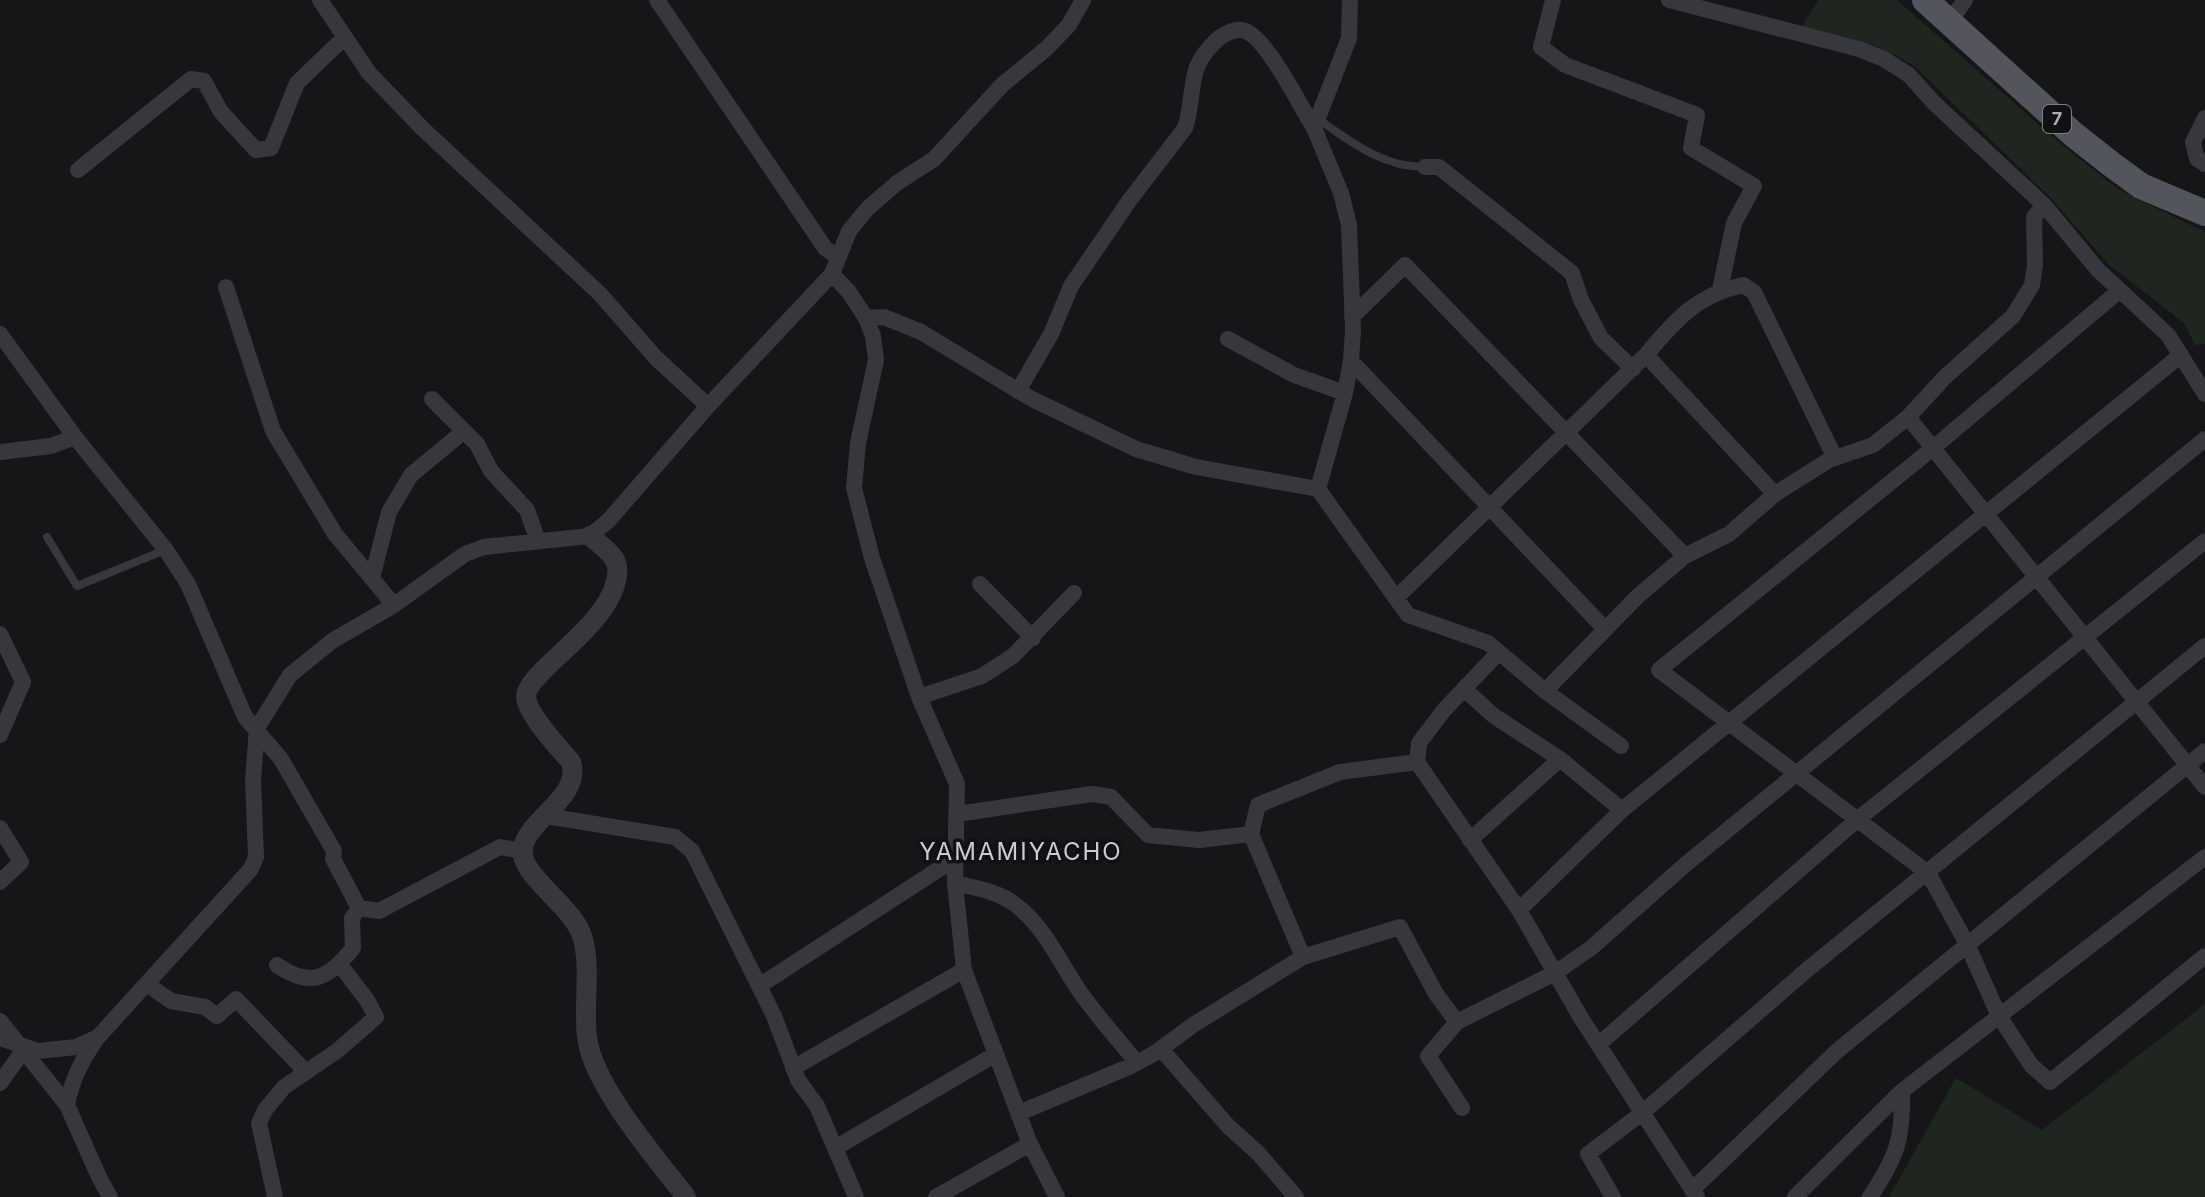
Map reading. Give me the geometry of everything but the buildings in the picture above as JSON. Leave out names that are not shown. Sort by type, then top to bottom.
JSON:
[{"type":"main road","name":"7","points":[[1925,0],[1957,11],[2073,134],[2111,164],[2141,186],[2204,209]]},
{"type":"street","points":[[320,0],[369,73],[423,129],[600,294],[656,358],[708,406]]},
{"type":"street","points":[[657,0],[825,248],[866,318],[873,336],[876,360],[858,443],[854,488],[872,558],[919,697],[957,784],[955,883],[964,970],[1030,1144],[1057,1197]]},
{"type":"street","points":[[67,1105],[77,1070],[98,1037],[251,869],[256,857],[253,780],[257,728],[290,675],[332,641],[394,605],[465,554],[484,547],[590,536],[609,520],[835,266],[849,231],[868,208],[897,183],[934,159],[1002,85],[1047,48],[1069,25],[1083,0]]},
{"type":"street","points":[[1316,123],[1349,38],[1350,0]]},
{"type":"street","points":[[1553,0],[1541,47],[1565,65],[1697,115],[1691,148],[1754,186],[1734,223],[1720,290]]},
{"type":"street","points":[[1669,0],[1859,49],[1884,59],[1909,75],[1934,103],[2044,205],[2073,242],[2119,291],[2168,335],[2204,392]]},
{"type":"street","points":[[1018,391],[1051,334],[1071,286],[1129,201],[1185,128],[1197,68],[1208,47],[1225,33],[1242,30],[1254,36],[1266,50],[1316,123],[1349,225],[1351,361],[1318,489]]},
{"type":"street","points":[[78,170],[191,79],[204,81],[221,112],[256,150],[271,148],[297,83],[345,37]]},
{"type":"street","points":[[2205,118],[2193,142],[2197,159],[2205,164]]},
{"type":"street","points":[[1425,167],[1439,167],[1572,273],[1581,300],[1601,338],[1633,369]]},
{"type":"street","points":[[1545,691],[1605,629],[1685,556],[1729,534],[1775,494],[1835,458],[1873,445],[1908,417],[1945,377],[2013,316],[2032,285],[2035,265],[2034,217],[2044,205]]},
{"type":"street","points":[[1352,317],[1405,265],[1685,556]]},
{"type":"street","points":[[1396,598],[1633,369],[1681,314],[1720,290],[1743,285],[1754,292],[1835,458]]},
{"type":"street","points":[[226,287],[273,431],[335,534],[394,605]]},
{"type":"street","points":[[2119,291],[1933,448],[1659,670],[1928,873],[1967,944],[1999,1016],[2031,1065],[2050,1082],[2205,956]]},
{"type":"street","points":[[866,318],[884,317],[921,332],[1018,391],[1136,449],[1196,467],[1318,489],[1408,615],[1488,643],[1545,691],[1621,746]]},
{"type":"street","points":[[0,334],[75,437],[166,550],[188,584],[245,717],[281,759],[334,851],[333,859],[359,908]]},
{"type":"street","points":[[1228,339],[1294,375],[1345,393]]},
{"type":"street","points":[[1646,355],[1775,494]]},
{"type":"street","points":[[1519,910],[1622,810],[2181,355]]},
{"type":"street","points":[[1351,361],[1605,629]]},
{"type":"street","points":[[432,399],[477,444],[491,471],[527,510],[538,541]]},
{"type":"street","points":[[1908,417],[2205,787]]},
{"type":"street","points":[[372,578],[389,512],[411,475],[464,431]]},
{"type":"street","points":[[0,452],[51,446],[75,437]]},
{"type":"street","points":[[1462,1108],[1428,1056],[1457,1022],[1555,973],[1591,948],[1686,864],[2205,439]]},
{"type":"street","points":[[590,536],[614,558],[618,574],[613,595],[602,613],[529,684],[526,698],[532,713],[571,762],[573,770],[572,781],[529,836],[522,851],[525,864],[566,909],[583,937],[587,1038],[598,1070],[646,1145],[686,1197]]},
{"type":"street","points":[[1599,1044],[1858,819],[2205,541]]},
{"type":"street","points":[[980,584],[1033,638]]},
{"type":"street","points":[[919,697],[982,676],[1013,656],[1074,593]]},
{"type":"street","points":[[0,735],[23,682],[1,641]]},
{"type":"street","points":[[1613,1197],[1588,1154],[1642,1113],[1808,969],[2205,646]]},
{"type":"street","points":[[1499,652],[1444,710],[1419,743],[1417,762],[1519,910],[1555,973],[1694,1194],[1837,1051],[2205,751]]},
{"type":"street","points":[[1464,689],[1494,716],[1560,759],[1622,810]]},
{"type":"street","points":[[1470,840],[1560,759]]},
{"type":"street","points":[[1303,957],[1251,834],[1258,805],[1340,772],[1417,762]]},
{"type":"street","points":[[957,814],[1092,794],[1111,797],[1148,835],[1199,840],[1251,834]]},
{"type":"street","points":[[546,816],[675,837],[684,843],[697,860],[774,1016],[798,1080],[817,1106],[856,1197]]},
{"type":"street","points":[[0,828],[21,862],[0,882]]},
{"type":"street","points":[[359,908],[379,911],[500,847],[522,851]]},
{"type":"street","points":[[1795,1197],[1902,1091],[2205,857]]},
{"type":"street","points":[[759,986],[956,858]]},
{"type":"street","points":[[955,883],[990,892],[1011,901],[1024,912],[1060,957],[1077,988],[1137,1063]]},
{"type":"street","points":[[277,965],[300,979],[320,977],[340,965],[353,948],[352,918],[359,908]]},
{"type":"street","points":[[1019,1113],[1137,1063],[1303,957],[1400,927],[1436,994],[1457,1022]]},
{"type":"street","points":[[275,1197],[259,1123],[265,1110],[284,1087],[337,1051],[376,1017],[340,965]]},
{"type":"street","points":[[793,1068],[964,970]]},
{"type":"street","points":[[147,984],[171,1001],[205,1007],[217,1016],[236,999],[305,1071]]},
{"type":"street","points":[[0,1021],[67,1105],[108,1195]]},
{"type":"street","points":[[0,1038],[38,1051],[76,1047],[98,1037]]},
{"type":"street","points":[[0,1083],[20,1047]]},
{"type":"street","points":[[1161,1049],[1296,1197]]},
{"type":"street","points":[[835,1148],[996,1054]]},
{"type":"street","points":[[1870,1197],[1898,1150],[1903,1122],[1902,1091]]},
{"type":"street","points":[[936,1197],[1030,1144]]},
{"type":"lane","points":[[1316,123],[1385,161],[1402,167],[1425,167]]},
{"type":"lane","points":[[47,537],[77,586],[166,550]]},
{"type":"shaded area","points":[[1818,0],[1897,0],[2062,145],[2118,189],[2205,232],[2205,344],[2195,345],[2184,323],[2109,265],[2051,198],[1914,66],[1873,46],[1801,28]]},
{"type":"shaded area","points":[[2205,1004],[2205,1197],[1889,1197],[1956,1078],[2042,1130]]},
{"type":"district","name":"YAMAMIYACHO","points":[[1021,852]]}]
